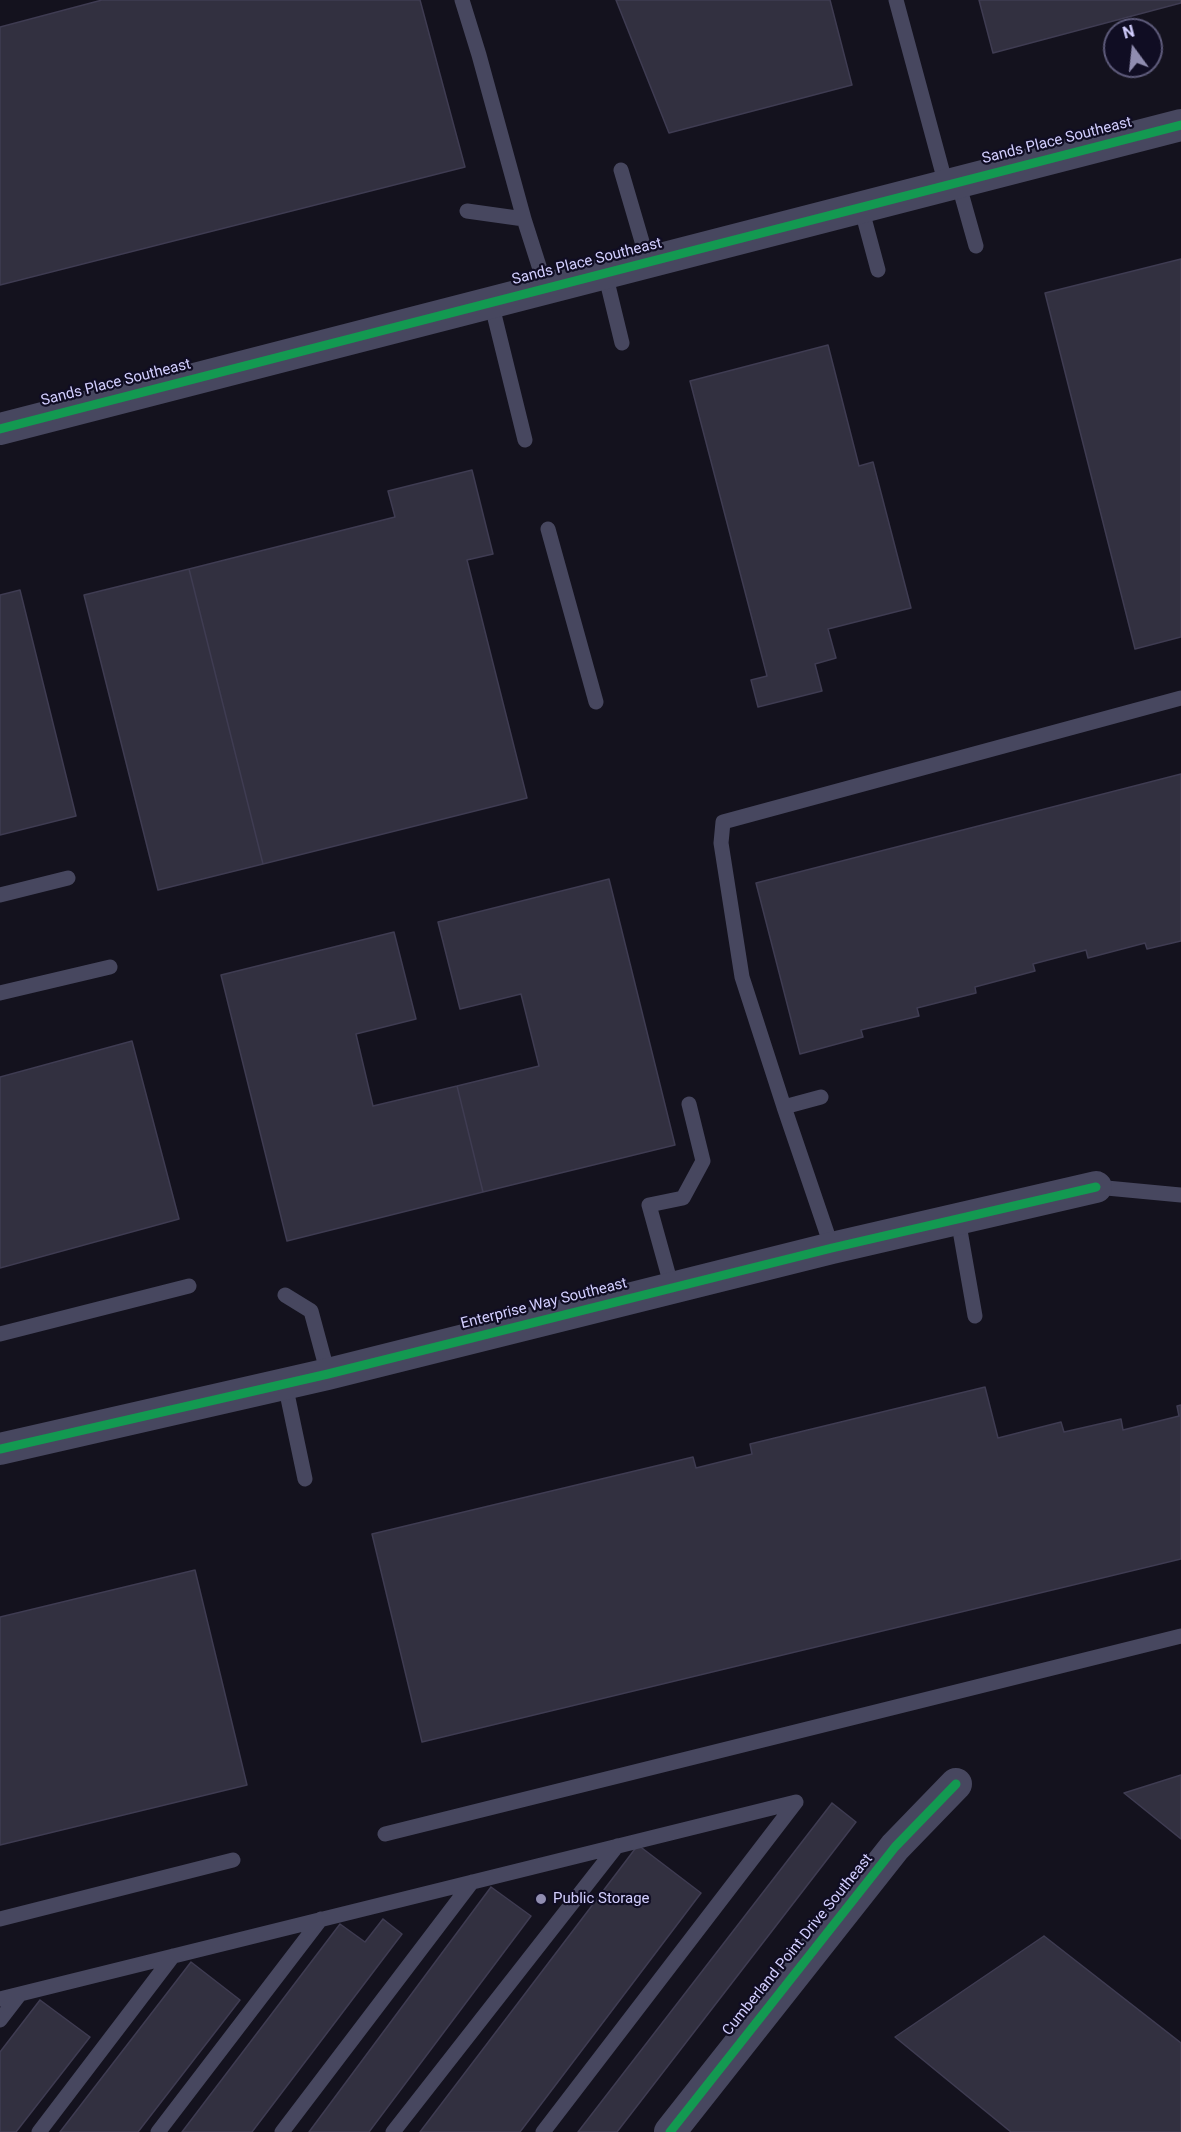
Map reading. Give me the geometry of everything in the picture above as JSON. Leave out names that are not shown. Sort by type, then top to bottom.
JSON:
[{"type":"street","name":"Sands Place Southeast","points":[[0,429],[1181,125]]},
{"type":"street","name":"Enterprise Way Southeast","points":[[0,1449],[328,1374],[832,1248],[1096,1187]]},
{"type":"street","name":"Cumberland Point Drive Southeast","points":[[670,2132],[895,1847],[956,1784]]},
{"type":"lane","points":[[462,0],[524,219],[546,288]]},
{"type":"lane","points":[[896,0],[952,184],[976,246]]},
{"type":"lane","points":[[621,171],[648,262]]},
{"type":"lane","points":[[861,207],[878,270]]},
{"type":"lane","points":[[467,211],[524,219]]},
{"type":"lane","points":[[605,273],[622,343]]},
{"type":"lane","points":[[491,302],[525,440]]},
{"type":"lane","points":[[548,529],[596,702]]},
{"type":"lane","points":[[832,1248],[742,977],[721,843],[723,822],[1181,698]]},
{"type":"lane","points":[[0,895],[68,878]]},
{"type":"lane","points":[[0,993],[110,967]]},
{"type":"lane","points":[[784,1107],[821,1097]]},
{"type":"lane","points":[[672,1288],[649,1205],[683,1198],[703,1161],[689,1104]]},
{"type":"lane","points":[[1096,1187],[1181,1195]]},
{"type":"lane","points":[[958,1219],[975,1316]]},
{"type":"lane","points":[[0,1335],[189,1286]]},
{"type":"lane","points":[[285,1295],[311,1311],[328,1374]]},
{"type":"lane","points":[[285,1384],[305,1479]]},
{"type":"lane","points":[[386,1834],[1181,1636]]},
{"type":"lane","points":[[0,1999],[796,1802],[543,2132]]},
{"type":"lane","points":[[393,2132],[617,1846]]},
{"type":"lane","points":[[0,1919],[233,1860]]},
{"type":"lane","points":[[282,2132],[472,1882]]},
{"type":"lane","points":[[158,2132],[321,1919]]},
{"type":"lane","points":[[39,2132],[173,1956]]},
{"type":"lane","points":[[0,2020],[20,1994]]},
{"type":"building","points":[[102,0],[420,0],[465,167],[0,285],[0,27]]},
{"type":"building","points":[[616,0],[830,0],[852,85],[669,133]]},
{"type":"building","points":[[979,0],[1181,0],[1181,3],[1125,18],[1103,18],[1103,24],[993,53]]},
{"type":"building","points":[[1181,259],[1181,637],[1135,649],[1045,293]]},
{"type":"building","points":[[828,345],[859,466],[873,462],[911,608],[828,629],[836,658],[815,664],[822,691],[758,707],[751,680],[767,676],[690,381]]},
{"type":"building","points":[[472,470],[493,554],[467,560],[527,798],[263,864],[189,569],[395,517],[388,491]]},
{"type":"building","points":[[189,569],[263,864],[158,890],[84,595]]},
{"type":"building","points":[[20,590],[76,816],[0,835],[0,595]]},
{"type":"building","points":[[1181,774],[1181,941],[1147,949],[1145,943],[1088,958],[1086,950],[1033,964],[1035,971],[975,987],[976,993],[917,1008],[919,1016],[861,1030],[863,1037],[800,1054],[756,883]]},
{"type":"building","points":[[609,879],[675,1145],[483,1192],[457,1086],[539,1066],[521,994],[460,1009],[438,922]]},
{"type":"building","points":[[394,932],[416,1019],[356,1034],[373,1106],[457,1086],[483,1192],[287,1241],[221,975]]},
{"type":"building","points":[[132,1041],[179,1219],[0,1268],[0,1077]]},
{"type":"building","points":[[985,1387],[998,1438],[1061,1422],[1064,1432],[1121,1419],[1123,1430],[1179,1416],[1177,1406],[1181,1405],[1181,1559],[422,1742],[372,1534],[693,1457],[696,1468],[752,1454],[750,1444]]},
{"type":"building","points":[[195,1570],[247,1785],[0,1845],[0,1617]]},
{"type":"building","points":[[1181,1775],[1181,1839],[1124,1793]]},
{"type":"building","points":[[832,1803],[856,1822],[617,2132],[578,2132]]},
{"type":"building","points":[[638,1845],[701,1893],[520,2132],[420,2132]]},
{"type":"building","points":[[491,1887],[531,1916],[369,2132],[309,2132]]},
{"type":"building","points":[[383,1919],[402,1934],[252,2132],[182,2132],[340,1924],[365,1942]]},
{"type":"building","points":[[1044,1936],[1181,2043],[1181,2132],[1011,2132],[895,2037]]},
{"type":"building","points":[[191,1962],[240,2000],[138,2132],[60,2132]]},
{"type":"building","points":[[40,2000],[90,2037],[16,2132],[0,2132],[0,2052]]},
{"type":"cycle path","points":[[0,429],[1181,125]]},
{"type":"cycle path","points":[[0,1449],[328,1374],[832,1248],[1096,1187]]},
{"type":"cycle path","points":[[670,2132],[895,1847],[956,1784]]},
{"type":"place","name":"Public Storage","points":[[541,1899]]}]
